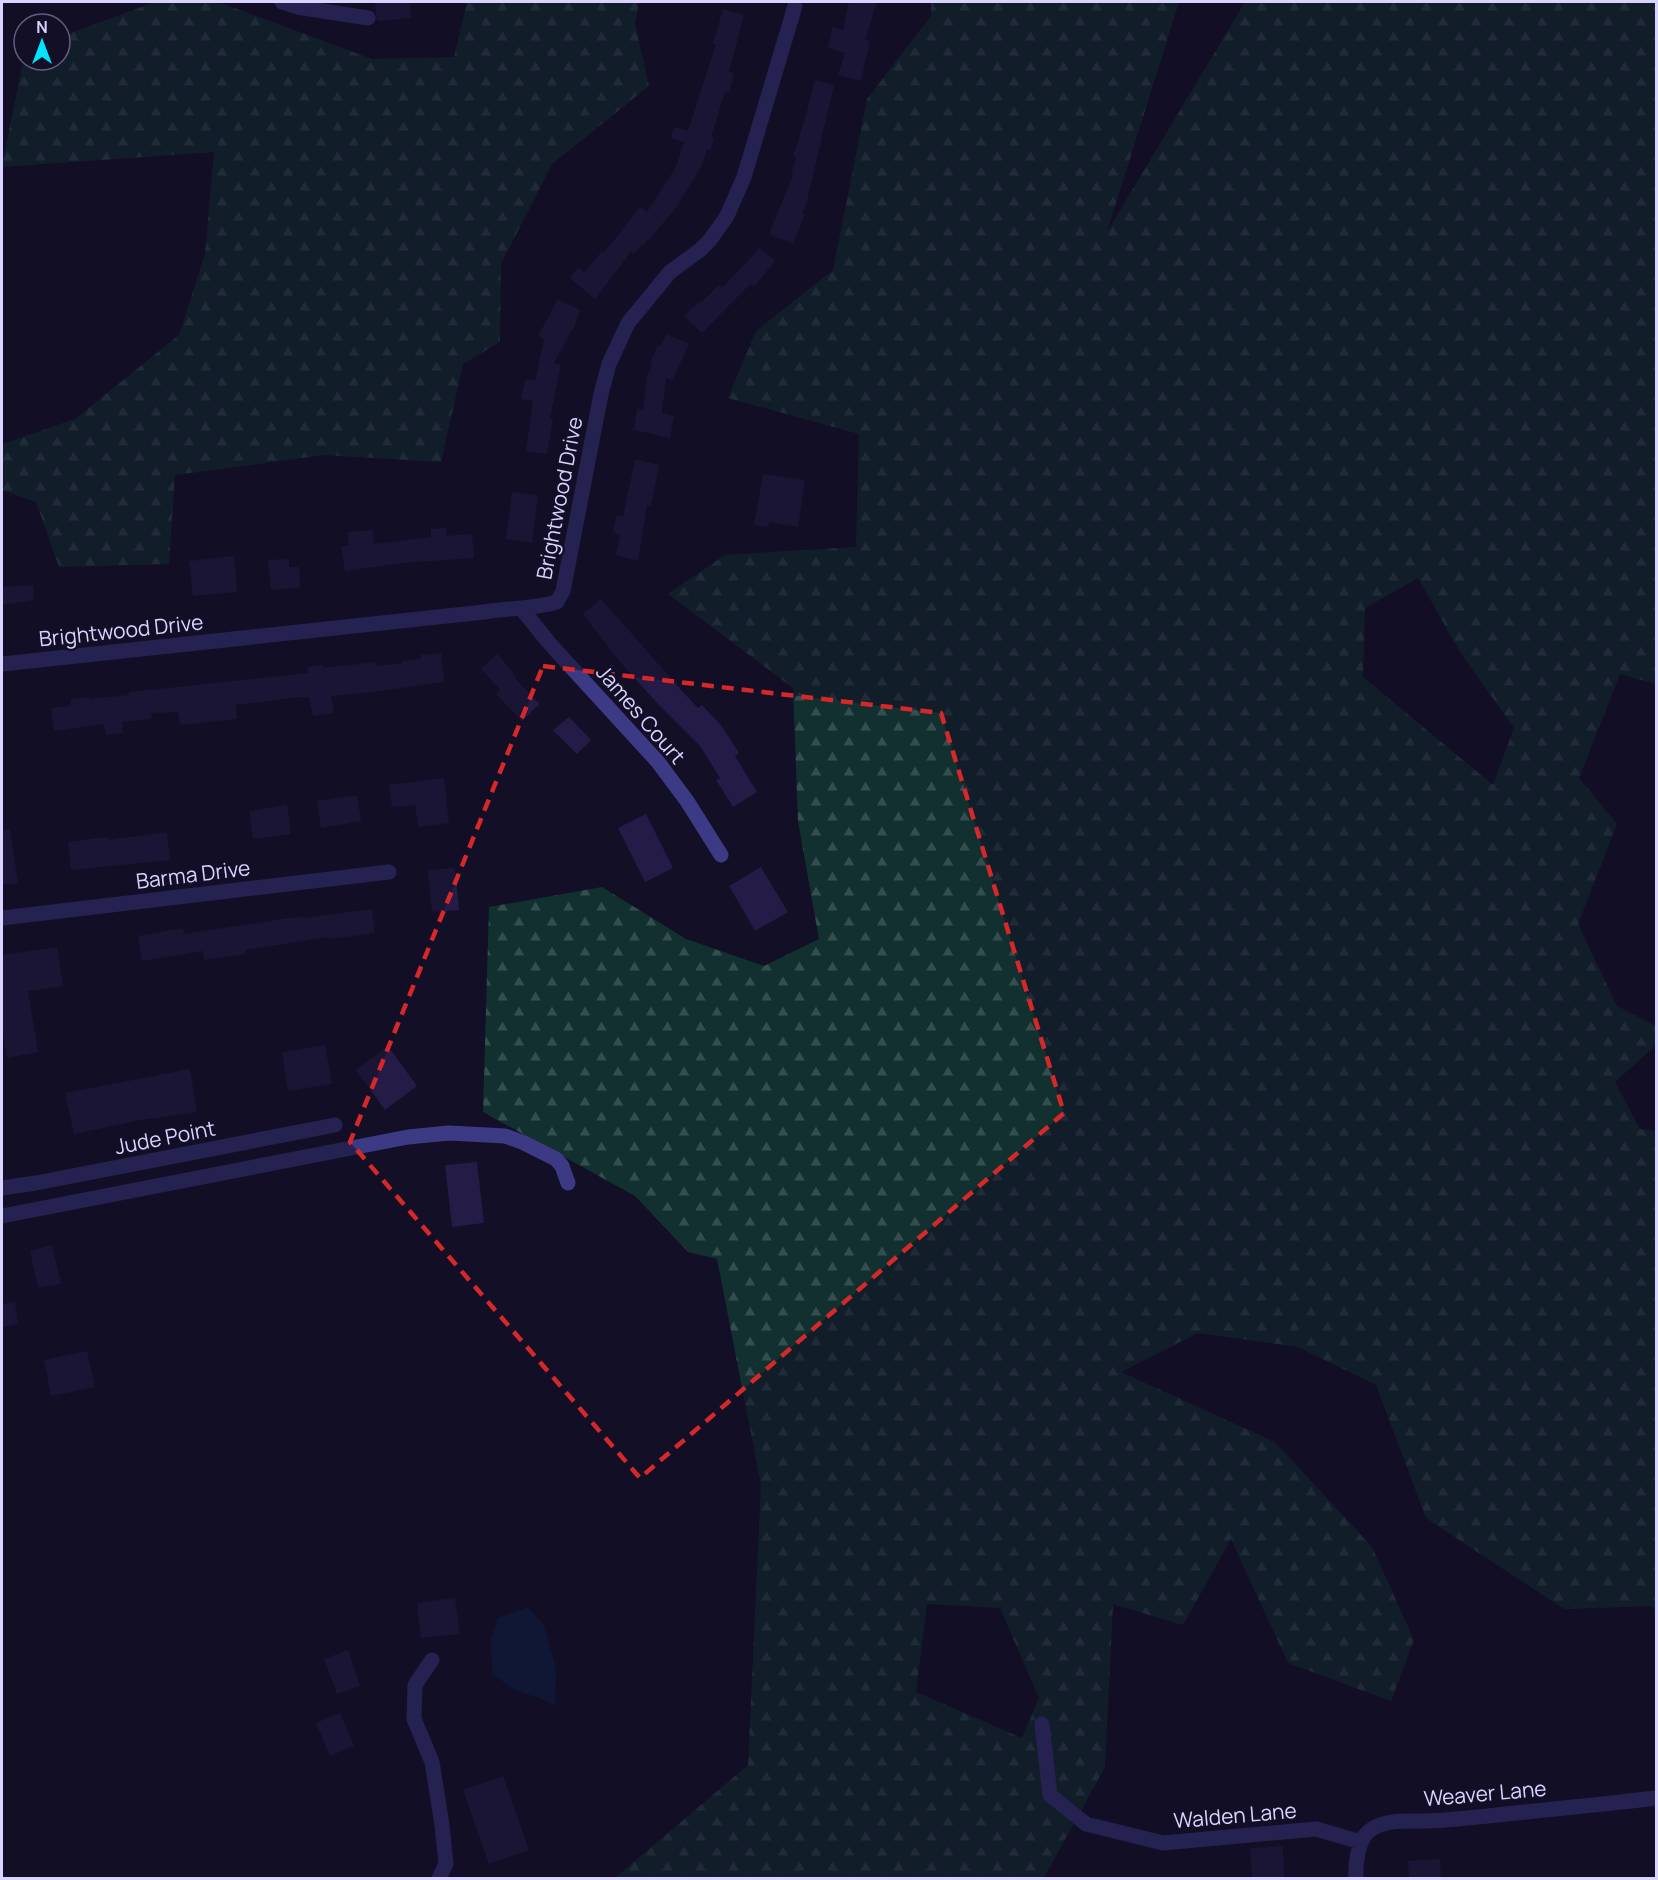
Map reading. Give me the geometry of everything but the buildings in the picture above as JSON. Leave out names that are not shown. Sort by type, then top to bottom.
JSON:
[{"type":"street","points":[[282,2],[297,7],[368,18]]},
{"type":"street","name":"Brightwood Drive","points":[[2,663],[540,606],[557,602],[563,591],[601,394],[609,364],[628,323],[648,297],[670,272],[683,264],[710,240],[727,216],[744,177],[795,6]]},
{"type":"street","name":"James Court","points":[[521,608],[550,644],[658,762],[687,801],[721,855]]},
{"type":"street","name":"Barma Drive","points":[[2,918],[389,872]]},
{"type":"street","name":"Jude Point","points":[[2,1188],[335,1125]]},
{"type":"street","points":[[2,1216],[408,1137],[449,1133],[492,1134],[522,1142],[556,1159],[562,1166],[568,1183]]},
{"type":"street","points":[[432,1660],[415,1685],[414,1719],[432,1762],[442,1825],[446,1864],[439,1878]]},
{"type":"street","name":"Walden Lane","points":[[1042,1724],[1050,1795],[1086,1824],[1163,1843],[1316,1829],[1361,1842]]},
{"type":"street","name":"Weaver Lane","points":[[1361,1842],[1369,1830],[1405,1820],[1427,1821],[1656,1798]]},
{"type":"street","points":[[1356,1878],[1361,1842]]},
{"type":"highlighted area","points":[[543,666],[941,713],[1064,1113],[640,1478],[350,1142]]},
{"type":"green space","points":[[155,2],[218,2],[372,59],[454,57],[467,2],[639,2],[635,23],[649,86],[552,164],[501,264],[500,342],[463,364],[441,462],[324,455],[175,475],[169,564],[59,567],[36,502],[2,490],[2,444],[75,419],[179,335],[205,254],[214,152],[2,167],[21,72],[72,72],[72,33]]},
{"type":"green space","points":[[931,2],[1179,2],[1107,232],[1245,2],[1656,2],[1656,684],[1620,674],[1579,778],[1617,824],[1578,924],[1617,1006],[1656,1026],[1656,1045],[1615,1082],[1640,1129],[1656,1131],[1656,1612],[1652,1606],[1564,1609],[1426,1518],[1376,1385],[1298,1347],[1198,1333],[1121,1372],[1275,1442],[1372,1547],[1414,1640],[1391,1701],[1288,1663],[1231,1539],[1183,1625],[1113,1604],[1105,1767],[1044,1878],[615,1878],[748,1765],[761,1485],[717,1259],[688,1252],[635,1196],[483,1112],[489,907],[602,887],[686,939],[764,966],[819,939],[798,821],[793,688],[668,594],[725,555],[856,547],[859,434],[728,398],[756,331],[833,270],[867,99],[931,16]],"holes":[[[1418,578],[1460,652],[1514,728],[1493,785],[1363,677],[1365,608]],[[927,1604],[1000,1608],[1039,1698],[1022,1738],[916,1692]]]},
{"type":"water","points":[[528,1607],[544,1626],[556,1669],[555,1704],[513,1689],[492,1673],[491,1640],[498,1618]]}]
